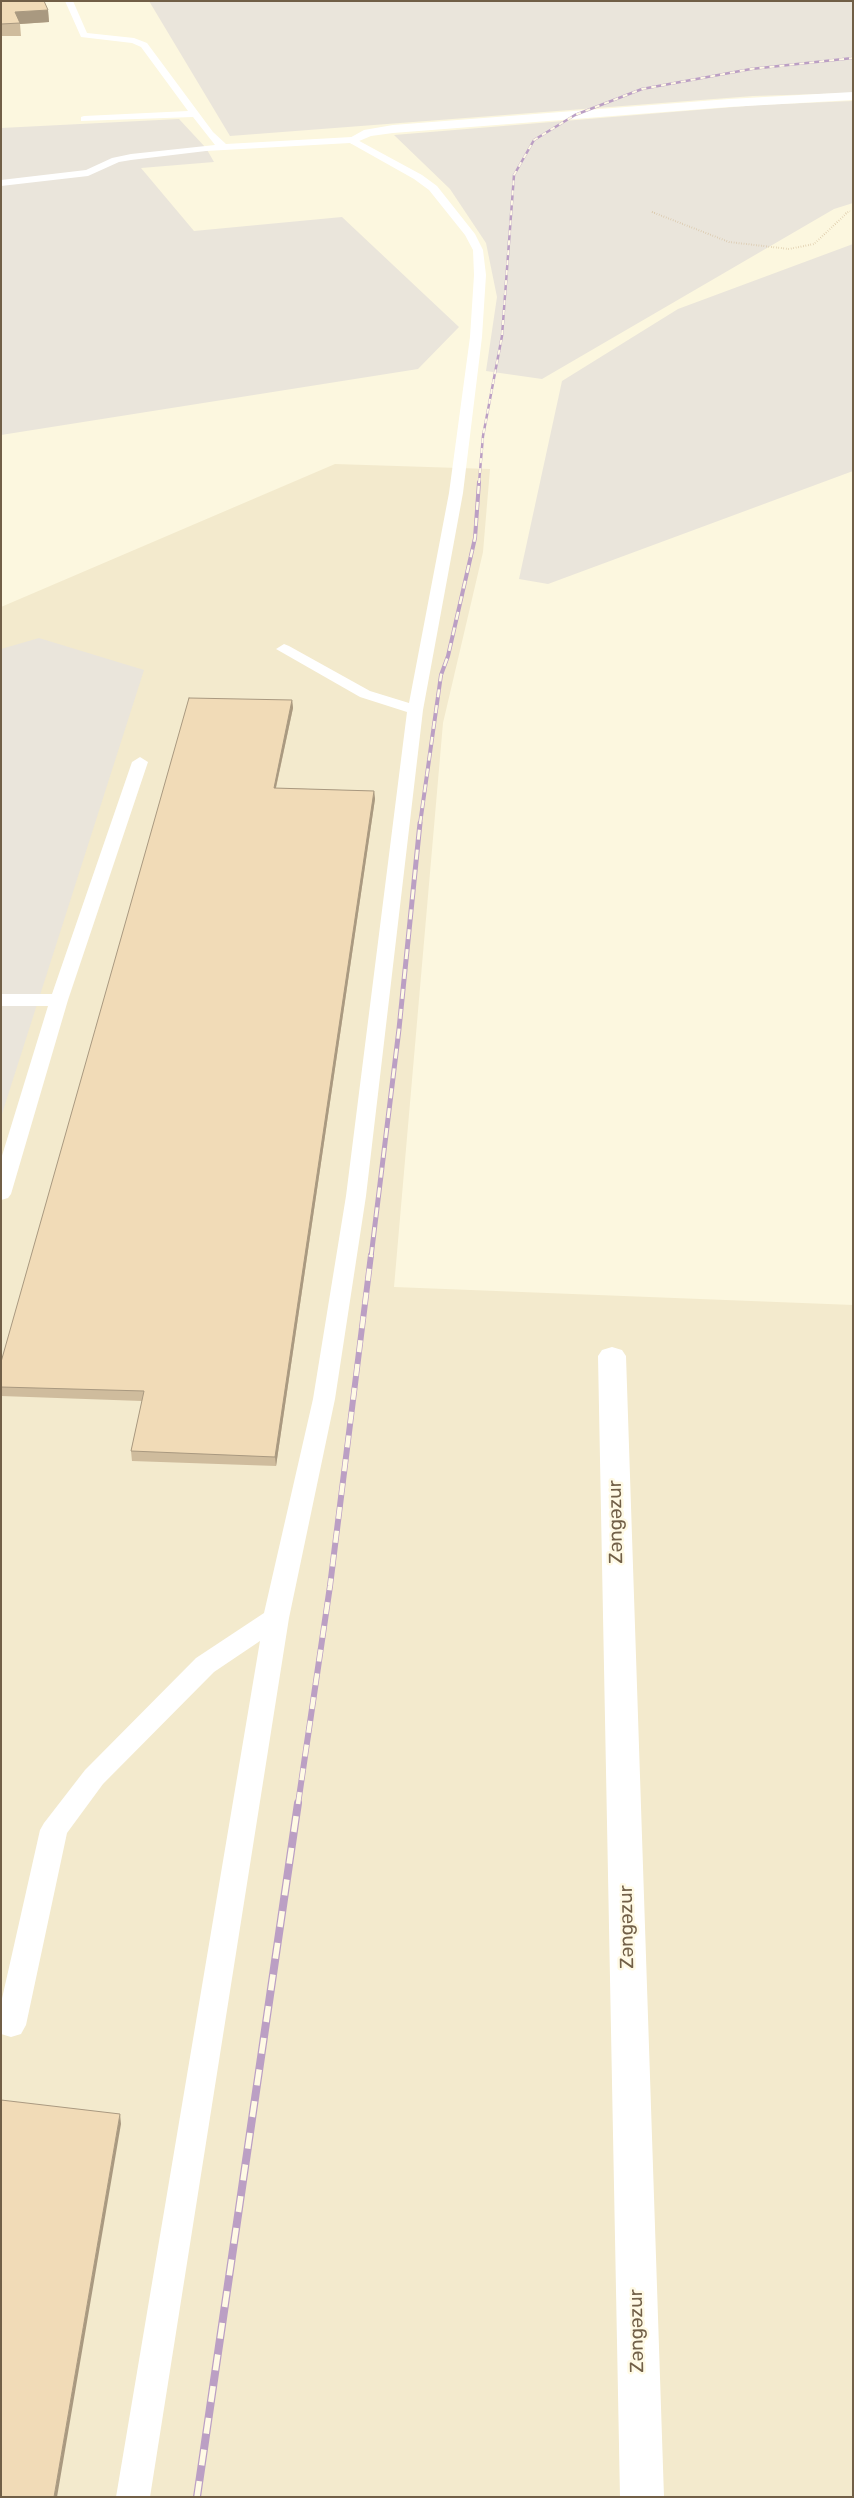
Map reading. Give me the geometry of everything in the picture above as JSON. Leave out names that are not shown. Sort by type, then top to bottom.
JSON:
[{"type":"street","points":[[352,140],[368,133],[393,129],[729,103],[853,96]]},
{"type":"street","name":"Zəngəzur","points":[[612,1356],[642,2497]]},
{"type":"lane","points":[[69,1],[84,36],[134,41],[144,45],[195,114],[224,148]]},
{"type":"lane","points":[[84,119],[195,114]]},
{"type":"lane","points":[[1,183],[88,173],[116,160],[131,157],[224,148],[352,140],[357,145],[418,177],[433,188],[470,234],[478,250],[480,275],[476,337],[456,493],[415,710],[356,1196],[322,1408],[276,1618],[133,2497]]},
{"type":"lane","points":[[284,649],[365,694],[415,710]]},
{"type":"lane","points":[[1,1194],[59,1000],[140,762]]},
{"type":"lane","points":[[1,1000],[59,1000]]},
{"type":"lane","points":[[11,2025],[54,1830],[94,1777],[205,1665],[276,1618]]},
{"type":"path","points":[[652,212],[729,242],[789,249],[814,244],[846,213],[853,210]]},
{"type":"shaded area","points":[[149,1],[853,1],[853,93],[753,96],[230,136]]},
{"type":"shaded area","points":[[853,101],[853,203],[834,209],[542,379],[486,371],[497,297],[486,243],[450,189],[394,135],[758,105]]},
{"type":"shaded area","points":[[179,119],[206,148],[214,162],[141,168],[194,231],[342,217],[459,327],[418,369],[1,435],[1,128]]},
{"type":"shaded area","points":[[853,244],[853,471],[548,584],[519,579],[562,381],[678,309]]},
{"type":"shaded area","points":[[335,464],[490,469],[483,552],[443,723],[394,1287],[853,1305],[853,2497],[1,2497],[1,607]]},
{"type":"shaded area","points":[[39,638],[144,670],[1,1117],[1,649]]},
{"type":"building","points":[[1,1],[44,1],[48,10],[15,12],[20,23],[1,24]]},
{"type":"building","points":[[189,698],[292,700],[274,788],[374,791],[275,1457],[131,1451],[144,1391],[1,1387],[1,1362]]},
{"type":"building","points":[[1,2100],[120,2114],[54,2497],[1,2497]]},
{"type":"railway","points":[[479,483],[483,436],[502,336],[514,175],[534,140],[575,115],[642,89],[751,69],[853,58]]},
{"type":"railway","points":[[420,824],[441,675],[448,656],[475,538],[479,482]]},
{"type":"railway","points":[[371,1257],[399,1029],[420,823]]},
{"type":"railway","points":[[298,1804],[330,1586],[371,1255]]},
{"type":"railway","points":[[197,2497],[298,1803]]}]
